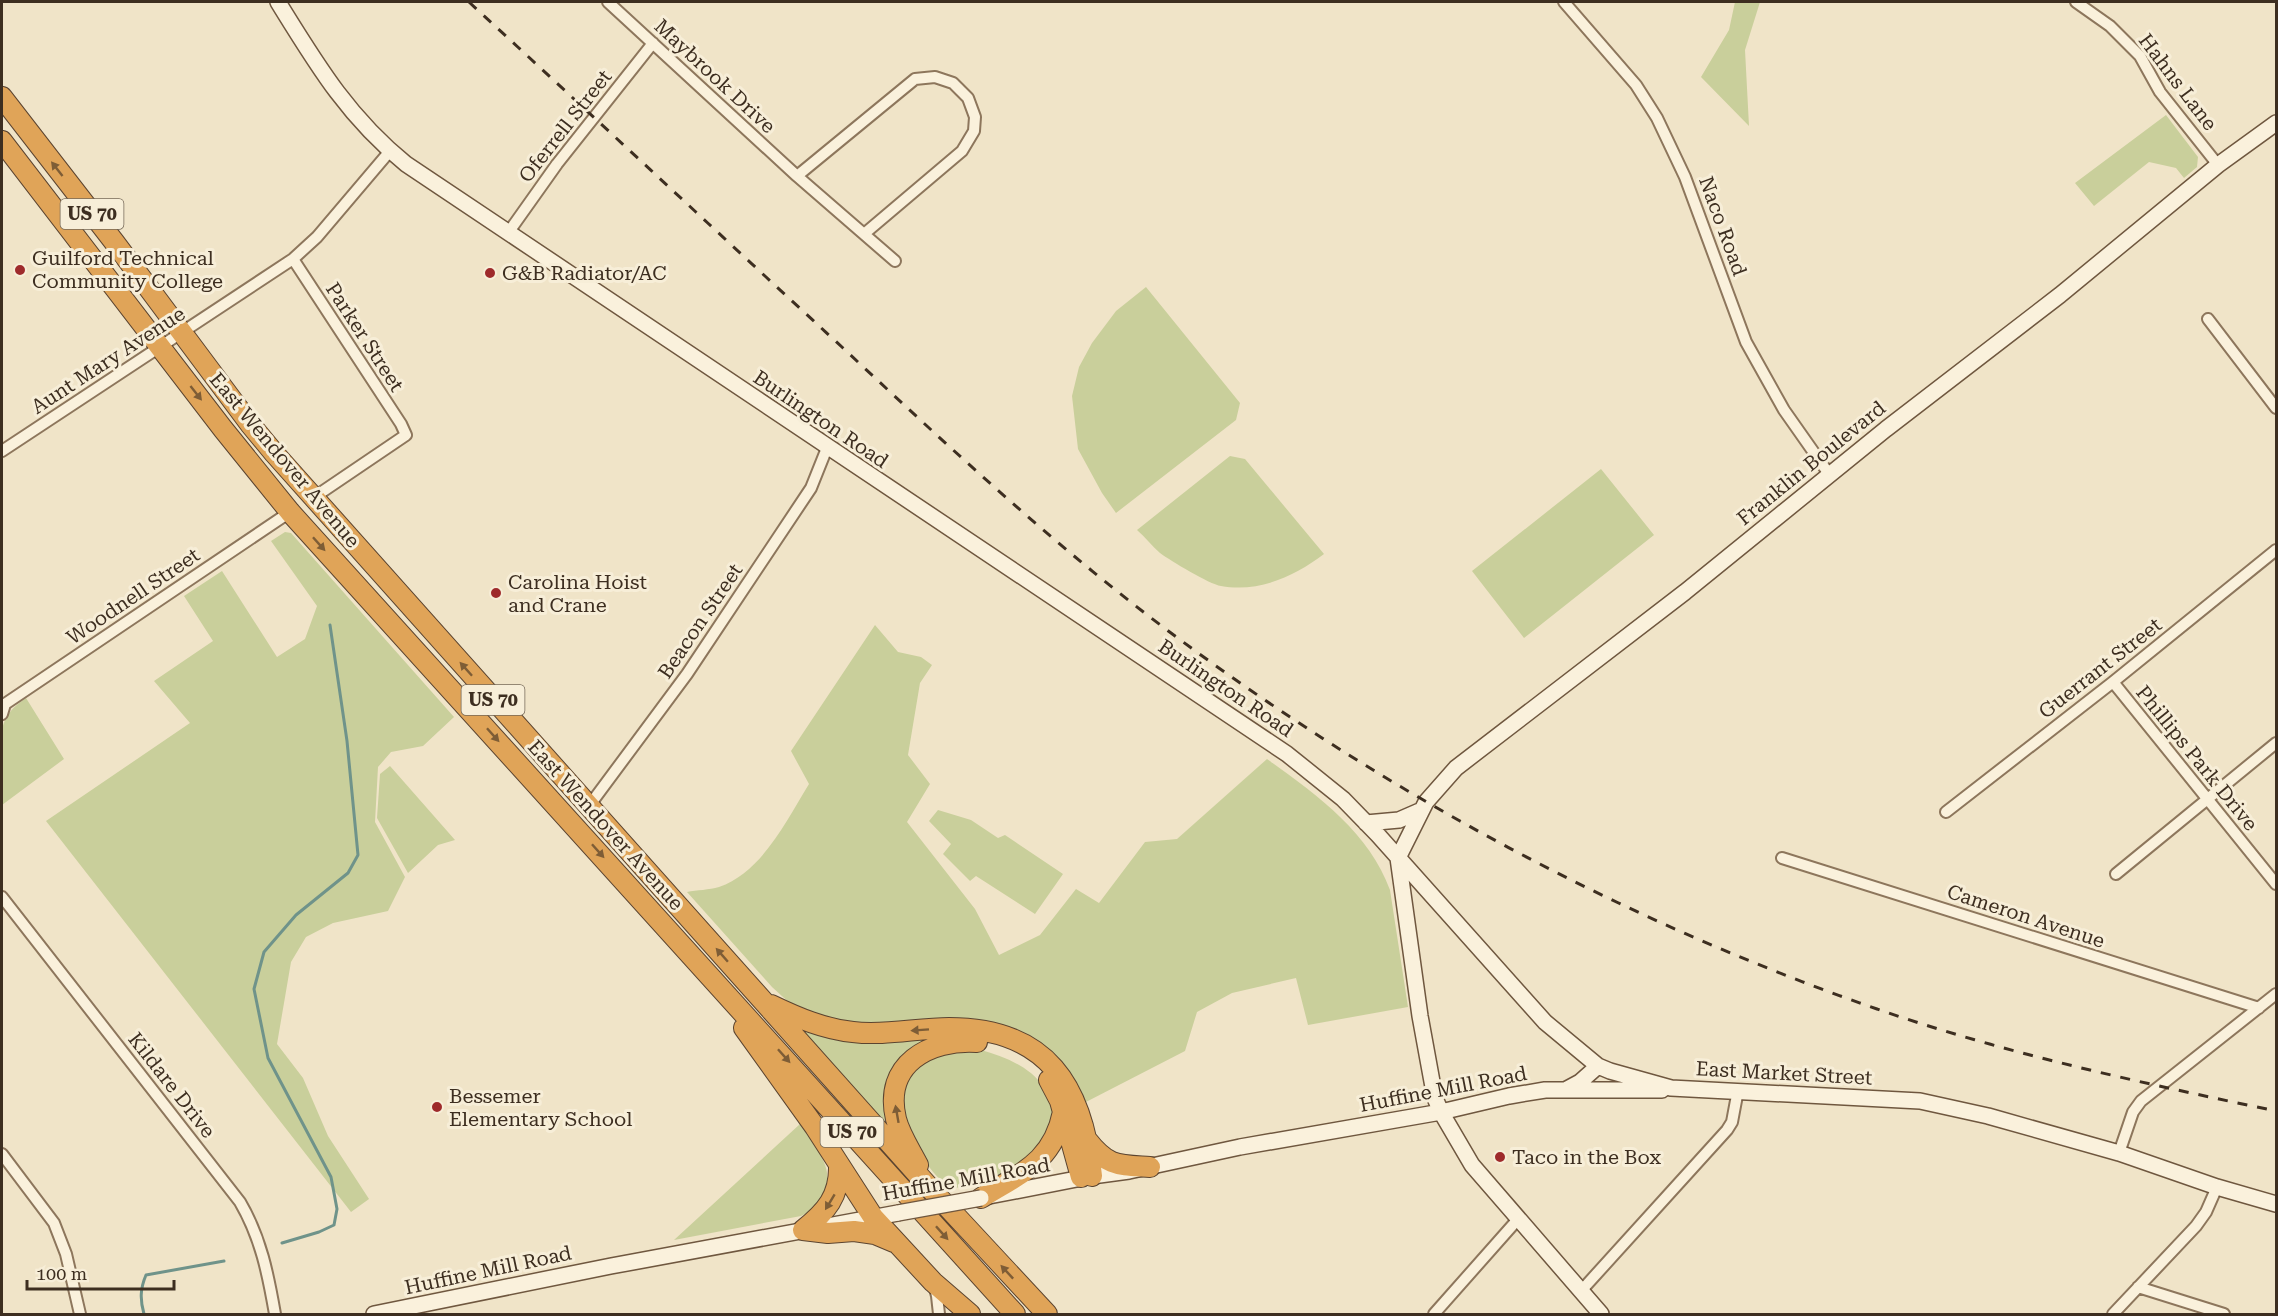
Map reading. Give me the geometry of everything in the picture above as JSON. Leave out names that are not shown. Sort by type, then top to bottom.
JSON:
[{"type":"highway","name":"East Wendover Avenue","points":[[2,97],[250,424],[313,498],[929,1187],[1047,1314]]},
{"type":"highway","name":"East Wendover Avenue","points":[[2,141],[290,512],[1016,1314]]},
{"type":"highway","points":[[688,950],[787,1088],[873,1217],[933,1282],[970,1314]]},
{"type":"highway","points":[[761,999],[794,1016],[837,1030],[855,1033],[948,1028],[980,1029],[1016,1039],[1034,1050],[1057,1071],[1075,1101],[1087,1140],[1087,1178]]},
{"type":"highway","points":[[929,1187],[896,1120],[895,1085],[904,1066],[927,1049],[960,1041],[997,1046],[1017,1054],[1045,1074],[1054,1086],[1087,1178]]},
{"type":"highway","points":[[981,1198],[1034,1164],[1049,1150],[1059,1132],[1063,1112]]},
{"type":"highway","points":[[1087,1140],[1096,1153],[1108,1162],[1124,1166],[1150,1167]]},
{"type":"highway","points":[[803,1230],[831,1203],[840,1178],[839,1165]]},
{"type":"highway","points":[[803,1230],[828,1233],[854,1231],[875,1234],[896,1243]]},
{"type":"main road","name":"Burlington Road","points":[[278,2],[342,101],[390,151],[424,177],[1287,754],[1343,799],[1378,835]]},
{"type":"main road","name":"Franklin Boulevard","points":[[1398,858],[1434,791],[1456,768],[1685,592],[1829,474],[2044,308],[2218,165],[2277,123]]},
{"type":"main road","points":[[1366,823],[1399,820],[1422,810]]},
{"type":"main road","name":"East Market Street","points":[[1378,835],[1545,1022],[1604,1068],[1671,1088],[1920,1101],[1988,1116],[2119,1153],[2217,1187],[2277,1204]]},
{"type":"main road","points":[[1398,858],[1420,1016],[1435,1098],[1441,1112],[1472,1165],[1601,1314]]},
{"type":"main road","points":[[1588,1090],[1602,1080],[1604,1068]]},
{"type":"main road","points":[[1566,1090],[1604,1068]]},
{"type":"main road","name":"Huffine Mill Road","points":[[374,1314],[430,1309],[611,1266],[1150,1167],[1240,1147],[1441,1112],[1509,1096],[1545,1090],[1656,1091],[1671,1088]]},
{"type":"street","name":"Maybrook Drive","points":[[608,2],[797,176],[895,261]]},
{"type":"street","name":"Naco Road","points":[[1564,2],[1636,85],[1657,118],[1685,177],[1746,342],[1784,410],[1829,474]]},
{"type":"street","name":"Hahns Lane","points":[[2076,2],[2110,26],[2140,56],[2160,92],[2218,165]]},
{"type":"street","name":"Oferrell Street","points":[[508,233],[557,164],[653,43]]},
{"type":"street","points":[[797,176],[915,79],[935,77],[953,83],[968,98],[975,117],[974,131],[962,151],[864,234]]},
{"type":"street","name":"Aunt Mary Avenue","points":[[2,452],[293,259],[317,237],[390,151]]},
{"type":"street","name":"Parker Street","points":[[293,259],[406,435],[313,498]]},
{"type":"street","points":[[2208,319],[2277,408]]},
{"type":"street","name":"Beacon Street","points":[[589,806],[687,674],[772,547],[811,488],[827,448]]},
{"type":"street","name":"Woodnell Street","points":[[2,706],[290,512]]},
{"type":"street","name":"Guerrant Street","points":[[1946,813],[2277,550]]},
{"type":"street","name":"Phillips Park Drive","points":[[2113,682],[2277,884]]},
{"type":"street","points":[[2116,874],[2277,743]]},
{"type":"street","name":"Cameron Avenue","points":[[1782,858],[2259,1008]]},
{"type":"street","name":"Kildare Drive","points":[[2,897],[240,1202],[258,1238],[265,1260],[275,1314]]},
{"type":"street","points":[[2119,1153],[2133,1112],[2141,1101],[2277,994]]},
{"type":"street","points":[[1581,1291],[1727,1130],[1732,1122],[1738,1090]]},
{"type":"street","points":[[2,1155],[54,1223],[66,1254],[80,1314]]},
{"type":"street","points":[[2114,1314],[2196,1226],[2206,1212],[2217,1187]]},
{"type":"street","points":[[1434,1314],[1519,1218]]},
{"type":"street","points":[[933,1282],[938,1296],[939,1314]]},
{"type":"street","points":[[2138,1287],[2224,1314]]},
{"type":"green space","points":[[1735,2],[1760,2],[1745,50],[1749,126],[1701,77],[1729,30]]},
{"type":"green space","points":[[2166,115],[2198,157],[2197,167],[2184,178],[2176,168],[2149,162],[2094,206],[2075,183]]},
{"type":"green space","points":[[1146,287],[1240,403],[1236,420],[1116,513],[1102,493],[1078,449],[1072,396],[1079,367],[1092,343],[1116,311]]},
{"type":"green space","points":[[1230,456],[1245,459],[1324,554],[1289,576],[1276,581],[1235,588],[1221,586],[1199,577],[1165,557],[1137,530]]},
{"type":"green space","points":[[1601,469],[1654,535],[1524,638],[1472,571]]},
{"type":"green space","points":[[285,532],[291,533],[454,717],[423,746],[391,752],[378,767],[375,822],[405,877],[388,911],[333,923],[306,937],[291,962],[277,1044],[303,1078],[328,1136],[369,1199],[351,1212],[46,821],[190,723],[154,681],[213,641],[184,596],[222,571],[277,657],[305,639],[317,606],[271,541]]},
{"type":"green space","points":[[875,625],[898,652],[921,657],[932,665],[920,683],[908,755],[930,784],[907,822],[975,909],[999,955],[1040,935],[1076,889],[1099,903],[1145,842],[1177,839],[1267,759],[1339,816],[1355,832],[1381,869],[1390,890],[1408,1007],[1308,1025],[1296,978],[1232,993],[1197,1012],[1185,1051],[1084,1103],[1027,1037],[1005,1026],[974,1021],[843,1024],[794,1007],[772,987],[687,892],[719,887],[735,879],[761,857],[782,829],[809,784],[791,751]]},
{"type":"green space","points":[[26,698],[64,759],[2,805],[2,729],[11,711]]},
{"type":"green space","points":[[390,766],[455,840],[438,845],[408,873],[377,818],[380,774]]},
{"type":"green space","points":[[938,810],[971,820],[998,838],[1005,835],[1063,874],[1035,914],[976,876],[970,881],[943,854],[951,844],[929,821]]},
{"type":"green space","points":[[795,1026],[940,1035],[921,1044],[890,1118],[885,1121],[854,1093]]},
{"type":"green space","points":[[981,1050],[1023,1067],[1043,1086],[1055,1112],[1044,1147],[1000,1176],[949,1190],[927,1165],[915,1144],[903,1111],[902,1089],[909,1074],[929,1054]]},
{"type":"green space","points":[[800,1124],[823,1159],[828,1178],[822,1197],[813,1208],[801,1216],[674,1240]]},
{"type":"waterway","points":[[282,1243],[334,1225],[337,1209],[331,1177],[268,1058],[254,989],[264,952],[296,915],[348,873],[358,855],[347,741],[330,625]]},
{"type":"waterway","points":[[144,1314],[141,1294],[146,1275],[224,1261]]},
{"type":"railway","points":[[469,2],[1044,531],[1171,633],[1336,747],[1509,848],[1599,894],[1690,936],[1783,974],[1877,1009],[2025,1054],[2276,1111]]},
{"type":"place","name":"Guilford Technical Community College","points":[[20,270]]},
{"type":"place","name":"G&B Radiator/AC","points":[[490,273]]},
{"type":"place","name":"Carolina Hoist and Crane","points":[[496,593]]},
{"type":"place","name":"Bessemer Elementary School","points":[[437,1107]]},
{"type":"place","name":"Taco in the Box","points":[[1500,1157]]}]
